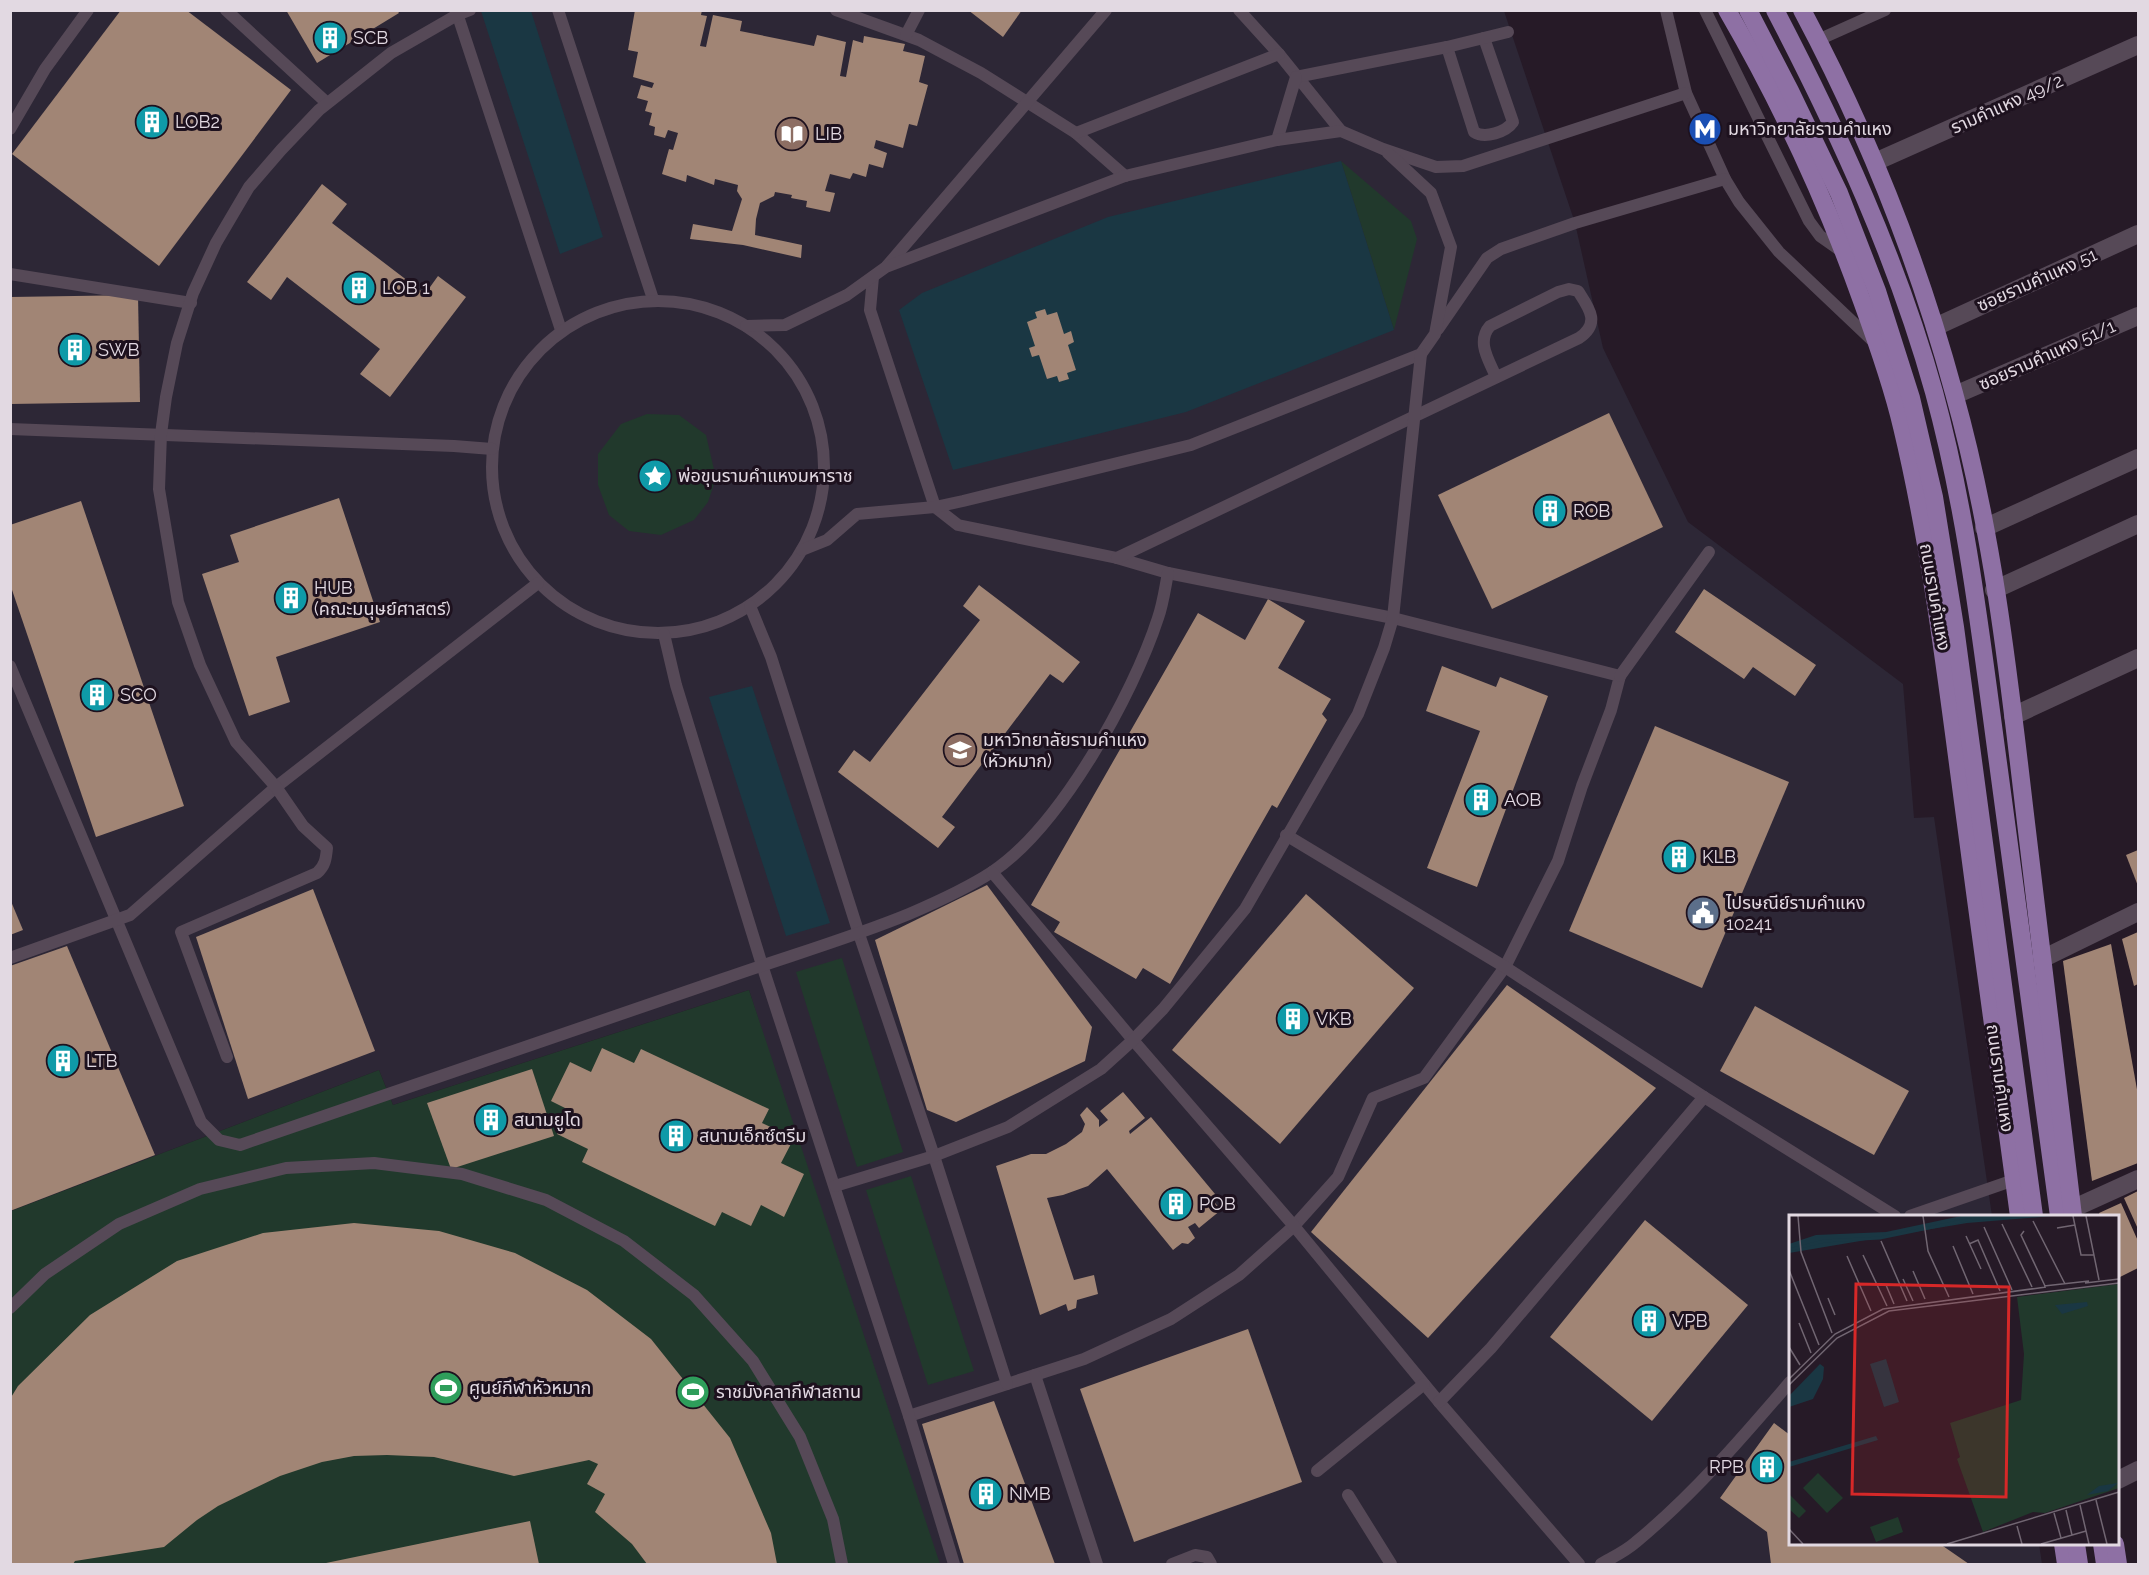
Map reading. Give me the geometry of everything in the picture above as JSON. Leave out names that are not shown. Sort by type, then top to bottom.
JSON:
[{"type":"main road","name":"ถนนรามคำแหง","points":[[1727,10],[1794,136],[1845,254],[1879,347],[1902,425],[1945,655],[2019,1215]]},
{"type":"main road","name":"ถนนรามคำแหง","points":[[1748,10],[1839,193],[1877,291],[1911,398],[1934,497],[1955,627],[2034,1215]]},
{"type":"main road","points":[[1775,10],[1812,79],[1860,184],[1899,284],[1934,392],[1959,500],[1979,613],[2068,1214]]},
{"type":"main road","points":[[1802,10],[1852,108],[1875,162],[1906,242],[1955,395],[1984,528],[2013,716],[2042,959],[2068,1214]]},
{"type":"main road","points":[[1934,591],[1993,584]]},
{"type":"main road","points":[[1945,655],[2002,639]]},
{"type":"main road","points":[[1959,767],[2018,756]]},
{"type":"main road","points":[[1966,824],[2024,813]]},
{"type":"main road","points":[[2063,1545],[2066,1564]]},
{"type":"main road","points":[[2076,1545],[2079,1564]]},
{"type":"main road","points":[[2102,1545],[2105,1564]]},
{"type":"main road","points":[[2115,1545],[2118,1564]]},
{"type":"street","name":"รามคำแหง 49/2","points":[[1875,162],[2139,45]]},
{"type":"street","name":"ซอยรามคำแหง 51","points":[[1935,327],[2139,234]]},
{"type":"street","name":"ซอยรามคำแหง 51/1","points":[[1955,395],[2139,315]]},
{"type":"street","points":[[1984,528],[2139,458]]},
{"type":"street","points":[[1993,584],[2139,524]]},
{"type":"street","points":[[2013,716],[2139,658]]},
{"type":"street","points":[[2042,959],[2139,912]]},
{"type":"street","points":[[2068,1214],[2139,1179]]},
{"type":"street","points":[[2119,1480],[2139,1470]]},
{"type":"lane","points":[[10,129],[45,69],[88,10]]},
{"type":"lane","points":[[226,10],[327,104]]},
{"type":"lane","points":[[227,1056],[181,932],[316,873],[322,868],[326,859],[327,848],[303,826],[276,787],[236,742],[200,665],[178,602],[159,489],[161,434],[177,343],[216,243],[249,188],[281,150],[327,104],[391,53],[456,13],[470,10]]},
{"type":"lane","points":[[558,10],[653,299]]},
{"type":"lane","points":[[836,10],[919,40],[981,73],[1076,133],[1125,176]]},
{"type":"lane","points":[[906,35],[919,10]]},
{"type":"lane","points":[[746,326],[785,325],[847,295],[886,267],[1106,10]]},
{"type":"lane","points":[[1239,10],[1279,54],[1341,131],[1383,149],[1436,167],[1482,161],[1686,93]]},
{"type":"lane","points":[[1666,10],[1686,93],[1725,179],[1759,229],[1779,252],[1879,347]]},
{"type":"lane","points":[[1705,10],[1809,221],[1820,236],[1845,254]]},
{"type":"lane","points":[[1818,40],[1885,10]]},
{"type":"lane","points":[[456,13],[561,330]]},
{"type":"lane","points":[[1296,77],[1447,47],[1508,32]]},
{"type":"lane","points":[[1447,47],[1474,132],[1481,135],[1495,133],[1507,129],[1513,122],[1484,38]]},
{"type":"lane","points":[[1076,133],[1279,54]]},
{"type":"lane","points":[[1276,140],[1296,77]]},
{"type":"lane","points":[[886,267],[1125,176],[1276,140],[1341,131]]},
{"type":"lane","points":[[1383,149],[1431,193],[1451,247],[1435,334]]},
{"type":"lane","points":[[835,1186],[934,1156],[1008,1127],[1101,1069],[1163,1010],[1245,909],[1358,714],[1384,648],[1393,618],[1421,354],[1487,258],[1501,249],[1575,223],[1725,179]]},
{"type":"lane","points":[[10,273],[191,303]]},
{"type":"lane","points":[[873,278],[870,310],[936,507],[958,525],[1117,558],[1168,573],[1393,618],[1620,676]]},
{"type":"lane","points":[[1117,558],[1496,377],[1585,334],[1590,327],[1591,311],[1578,291],[1558,292],[1490,326],[1485,333],[1484,346],[1496,377]]},
{"type":"lane","points":[[653,299],[694,303],[732,317],[746,326],[798,376],[818,420],[824,467],[817,514],[802,550],[779,581],[750,606],[709,626],[664,634],[617,629],[574,612],[538,583],[510,544],[494,498],[492,449],[504,404],[515,383],[527,363],[561,330],[605,308],[653,299]]},
{"type":"lane","points":[[802,550],[827,540],[857,514],[936,507],[1191,445],[1421,354]]},
{"type":"lane","points":[[10,429],[492,449]]},
{"type":"lane","points":[[909,1416],[1084,1359],[1172,1319],[1239,1275],[1294,1226],[1338,1177],[1373,1098],[1424,1078],[1505,967],[1558,861],[1582,786],[1611,710],[1620,676],[1709,552]]},
{"type":"lane","points":[[10,666],[201,1122],[219,1140],[240,1145],[762,965],[859,934],[939,901],[992,872],[1016,853],[1045,823],[1098,746],[1144,657],[1159,616],[1168,573]]},
{"type":"lane","points":[[10,958],[130,915],[276,787],[538,583]]},
{"type":"lane","points":[[750,606],[771,657],[859,934],[934,1156],[1007,1384]]},
{"type":"lane","points":[[664,634],[676,684],[762,965],[909,1416],[954,1564]]},
{"type":"lane","points":[[1286,835],[1505,967],[1893,1215]]},
{"type":"lane","points":[[992,872],[1294,1226],[1439,1402],[1579,1564]]},
{"type":"lane","points":[[1439,1402],[1491,1348],[1704,1096]]},
{"type":"lane","points":[[10,1308],[45,1274],[119,1224],[200,1189],[286,1168],[374,1163],[462,1174],[546,1200],[624,1241],[694,1296],[753,1361],[800,1437],[833,1519],[842,1564]]},
{"type":"lane","points":[[1913,1215],[2014,1180]]},
{"type":"lane","points":[[1035,1375],[1097,1564]]},
{"type":"lane","points":[[1317,1471],[1424,1384]]},
{"type":"lane","points":[[1601,1564],[1634,1543],[1680,1502],[1741,1440],[1789,1384]]},
{"type":"lane","points":[[1348,1495],[1391,1564]]},
{"type":"lane","points":[[1172,1564],[1200,1555],[1207,1557],[1211,1564]]},
{"type":"shaded area","name":"มหาวิทยาลัยรามคำแหง (หัวหมาก)","points":[[11,11],[1504,11],[1575,223],[1603,348],[1688,522],[1903,684],[1914,818],[1934,817],[1992,1215],[1789,1215],[1789,1545],[2039,1545],[2042,1564],[930,1564],[749,990],[393,1105],[379,1070],[11,1211]]},
{"type":"green space","points":[[1341,161],[1411,221],[1417,239],[1394,330]]},
{"type":"green space","points":[[647,414],[679,415],[706,435],[716,478],[708,502],[694,520],[661,535],[629,531],[609,515],[598,485],[598,454],[621,424]]},
{"type":"green space","points":[[842,958],[903,1152],[857,1167],[796,972]]},
{"type":"green space","name":"ศูนย์กีฬาหัวหมาก","points":[[749,990],[940,1564],[11,1564],[11,1211],[379,1070],[393,1105]]},
{"type":"green space","points":[[911,1176],[974,1371],[928,1385],[866,1190]]},
{"type":"water","points":[[481,11],[531,11],[603,237],[560,254]]},
{"type":"water","points":[[1341,161],[1394,330],[1186,412],[953,470],[899,310],[922,293],[1108,217]]},
{"type":"water","points":[[752,686],[830,923],[786,936],[709,697]]},
{"type":"building","name":"LOB2","points":[[121,10],[186,10],[291,90],[159,266],[12,154]]},
{"type":"building","name":"SCB","points":[[286,10],[397,10],[399,13],[317,63]]},
{"type":"building","name":"LIB","points":[[635,10],[702,10],[701,15],[707,16],[700,46],[706,47],[713,15],[742,21],[740,31],[814,46],[817,35],[846,42],[840,76],[846,77],[853,40],[863,43],[864,36],[905,44],[903,51],[925,56],[919,82],[928,85],[917,126],[909,124],[903,148],[876,140],[874,148],[887,153],[883,168],[869,164],[866,177],[853,173],[850,179],[830,174],[825,191],[835,193],[830,212],[806,207],[807,201],[775,192],[774,196],[760,203],[755,235],[802,245],[801,258],[743,245],[690,239],[693,224],[732,231],[742,199],[737,191],[738,185],[715,179],[714,185],[687,175],[686,182],[662,174],[669,149],[673,150],[678,133],[668,130],[665,138],[654,135],[655,127],[649,125],[652,113],[645,111],[648,101],[637,98],[641,85],[652,88],[654,83],[633,77],[638,52],[628,50]]},
{"type":"building","points":[[968,10],[1022,10],[1003,37]]},
{"type":"building","name":"LOB 1","points":[[322,184],[347,204],[332,223],[425,294],[438,276],[466,297],[390,397],[360,374],[380,349],[287,277],[271,300],[247,282]]},
{"type":"building","name":"SWB","points":[[138,295],[140,402],[10,404],[10,297]]},
{"type":"building","points":[[1045,309],[1047,315],[1057,312],[1064,334],[1071,331],[1074,342],[1068,345],[1076,370],[1067,373],[1069,379],[1059,382],[1057,376],[1047,379],[1039,355],[1032,357],[1029,348],[1035,346],[1027,322],[1037,318],[1035,312]]},
{"type":"building","name":"ROB","points":[[1609,413],[1663,527],[1492,609],[1438,495]]},
{"type":"building","name":"HUB (คณะมนุษย์ศาสตร์)","points":[[339,498],[380,622],[276,657],[290,702],[249,716],[202,574],[239,562],[230,535]]},
{"type":"building","name":"SCO","points":[[81,501],[184,806],[96,837],[10,584],[10,525]]},
{"type":"building","points":[[979,585],[1080,662],[1063,683],[1050,674],[942,817],[955,827],[938,848],[838,772],[854,750],[870,762],[980,620],[963,606]]},
{"type":"building","points":[[1704,589],[1816,665],[1795,696],[1753,667],[1744,679],[1675,632]]},
{"type":"building","points":[[1268,599],[1305,621],[1278,668],[1331,699],[1322,714],[1327,720],[1277,808],[1272,805],[1170,984],[1143,968],[1136,979],[1054,932],[1060,922],[1031,905],[1198,613],[1245,640]]},
{"type":"building","name":"AOB","points":[[1442,666],[1496,687],[1500,677],[1548,696],[1477,887],[1427,868],[1480,731],[1426,711]]},
{"type":"building","name":"KLB","points":[[1655,726],[1789,782],[1702,988],[1569,931]]},
{"type":"building","points":[[2138,850],[2138,886],[2126,855]]},
{"type":"building","points":[[987,885],[1092,1027],[1085,1061],[956,1122],[927,1110],[875,940]]},
{"type":"building","points":[[313,889],[375,1051],[248,1099],[196,937]]},
{"type":"building","name":"VKB","points":[[1306,894],[1414,988],[1280,1144],[1172,1050]]},
{"type":"building","points":[[10,899],[23,930],[10,935]]},
{"type":"building","points":[[2138,932],[2138,984],[2134,986],[2122,939]]},
{"type":"building","points":[[2111,944],[2138,1095],[2138,1163],[2092,1181],[2063,961]]},
{"type":"building","name":"LTB","points":[[67,946],[155,1155],[10,1211],[10,966]]},
{"type":"building","points":[[1507,985],[1656,1088],[1428,1338],[1311,1232]]},
{"type":"building","points":[[1755,1006],[1909,1091],[1874,1155],[1720,1071]]},
{"type":"building","name":"สนามเอ็กซ์ตรีม","points":[[602,1048],[634,1063],[641,1049],[769,1109],[762,1123],[794,1138],[781,1163],[804,1174],[784,1217],[761,1205],[751,1226],[722,1212],[715,1226],[582,1162],[588,1149],[557,1134],[569,1110],[551,1101],[570,1062],[591,1072]]},
{"type":"building","name":"สนามยูโด","points":[[532,1069],[554,1136],[451,1169],[427,1103]]},
{"type":"building","name":"POB","points":[[1123,1092],[1145,1118],[1129,1131],[1130,1134],[1151,1117],[1215,1194],[1211,1198],[1221,1210],[1199,1228],[1195,1223],[1188,1227],[1195,1238],[1188,1244],[1182,1243],[1173,1250],[1107,1169],[1088,1186],[1047,1198],[1074,1280],[1094,1275],[1098,1294],[1077,1300],[1076,1308],[1068,1311],[1066,1304],[1040,1315],[996,1166],[1031,1154],[1046,1154],[1066,1144],[1082,1132],[1085,1124],[1080,1115],[1087,1107],[1099,1120],[1099,1127],[1108,1120],[1100,1111]]},
{"type":"building","points":[[2138,1191],[2138,1229],[2124,1198]]},
{"type":"building","points":[[2121,1203],[2138,1241],[2138,1268],[2119,1278],[2119,1215],[2100,1215],[2099,1213]]},
{"type":"building","name":"VPB","points":[[1645,1220],[1748,1305],[1652,1421],[1550,1337]]},
{"type":"building","points":[[354,1223],[439,1231],[515,1253],[587,1290],[651,1339],[730,1438],[771,1533],[777,1564],[647,1564],[632,1544],[595,1512],[605,1494],[587,1484],[598,1464],[589,1460],[514,1476],[434,1457],[387,1455],[354,1456],[322,1462],[280,1476],[218,1506],[164,1547],[75,1561],[73,1564],[10,1564],[10,1399],[18,1386],[90,1315],[177,1261],[263,1233]]},
{"type":"building","points":[[1248,1329],[1302,1482],[1134,1542],[1080,1389]]},
{"type":"building","name":"NMB","points":[[994,1401],[1055,1564],[964,1564],[922,1424]]},
{"type":"building","name":"RPB","points":[[1774,1423],[1789,1434],[1789,1545],[1941,1545],[1969,1564],[1771,1564],[1767,1532],[1720,1498]]},
{"type":"building","points":[[530,1521],[539,1564],[326,1564],[326,1563]]},
{"type":"place","name":"SCB","points":[[330,38]]},
{"type":"place","name":"LOB2","points":[[152,122]]},
{"type":"place","name":"มหาวิทยาลัยรามคำแหง","points":[[1705,129]]},
{"type":"place","name":"LIB","points":[[792,134]]},
{"type":"place","name":"LOB 1","points":[[359,288]]},
{"type":"place","name":"SWB","points":[[75,350]]},
{"type":"place","name":"พ่อขุนรามคำแหงมหาราช","points":[[655,476]]},
{"type":"place","name":"ROB","points":[[1550,511]]},
{"type":"place","name":"HUB (คณะมนุษย์ศาสตร์)","points":[[291,598]]},
{"type":"place","name":"SCO","points":[[97,695]]},
{"type":"place","name":"มหาวิทยาลัยรามคำแหง (หัวหมาก)","points":[[960,750]]},
{"type":"place","name":"AOB","points":[[1481,800]]},
{"type":"place","name":"KLB","points":[[1679,857]]},
{"type":"place","name":"ไปรษณีย์รามคำแหง 10241","points":[[1703,913]]},
{"type":"place","name":"VKB","points":[[1293,1019]]},
{"type":"place","name":"LTB","points":[[63,1061]]},
{"type":"place","name":"สนามยูโด","points":[[491,1120]]},
{"type":"place","name":"สนามเอ็กซ์ตรีม","points":[[676,1136]]},
{"type":"place","name":"POB","points":[[1176,1204]]},
{"type":"place","name":"VPB","points":[[1649,1321]]},
{"type":"place","name":"ศูนย์กีฬาหัวหมาก","points":[[446,1388]]},
{"type":"place","name":"ราชมังคลากีฬาสถาน","points":[[693,1392]]},
{"type":"place","name":"RPB","points":[[1767,1467]]},
{"type":"place","name":"NMB","points":[[986,1494]]}]
